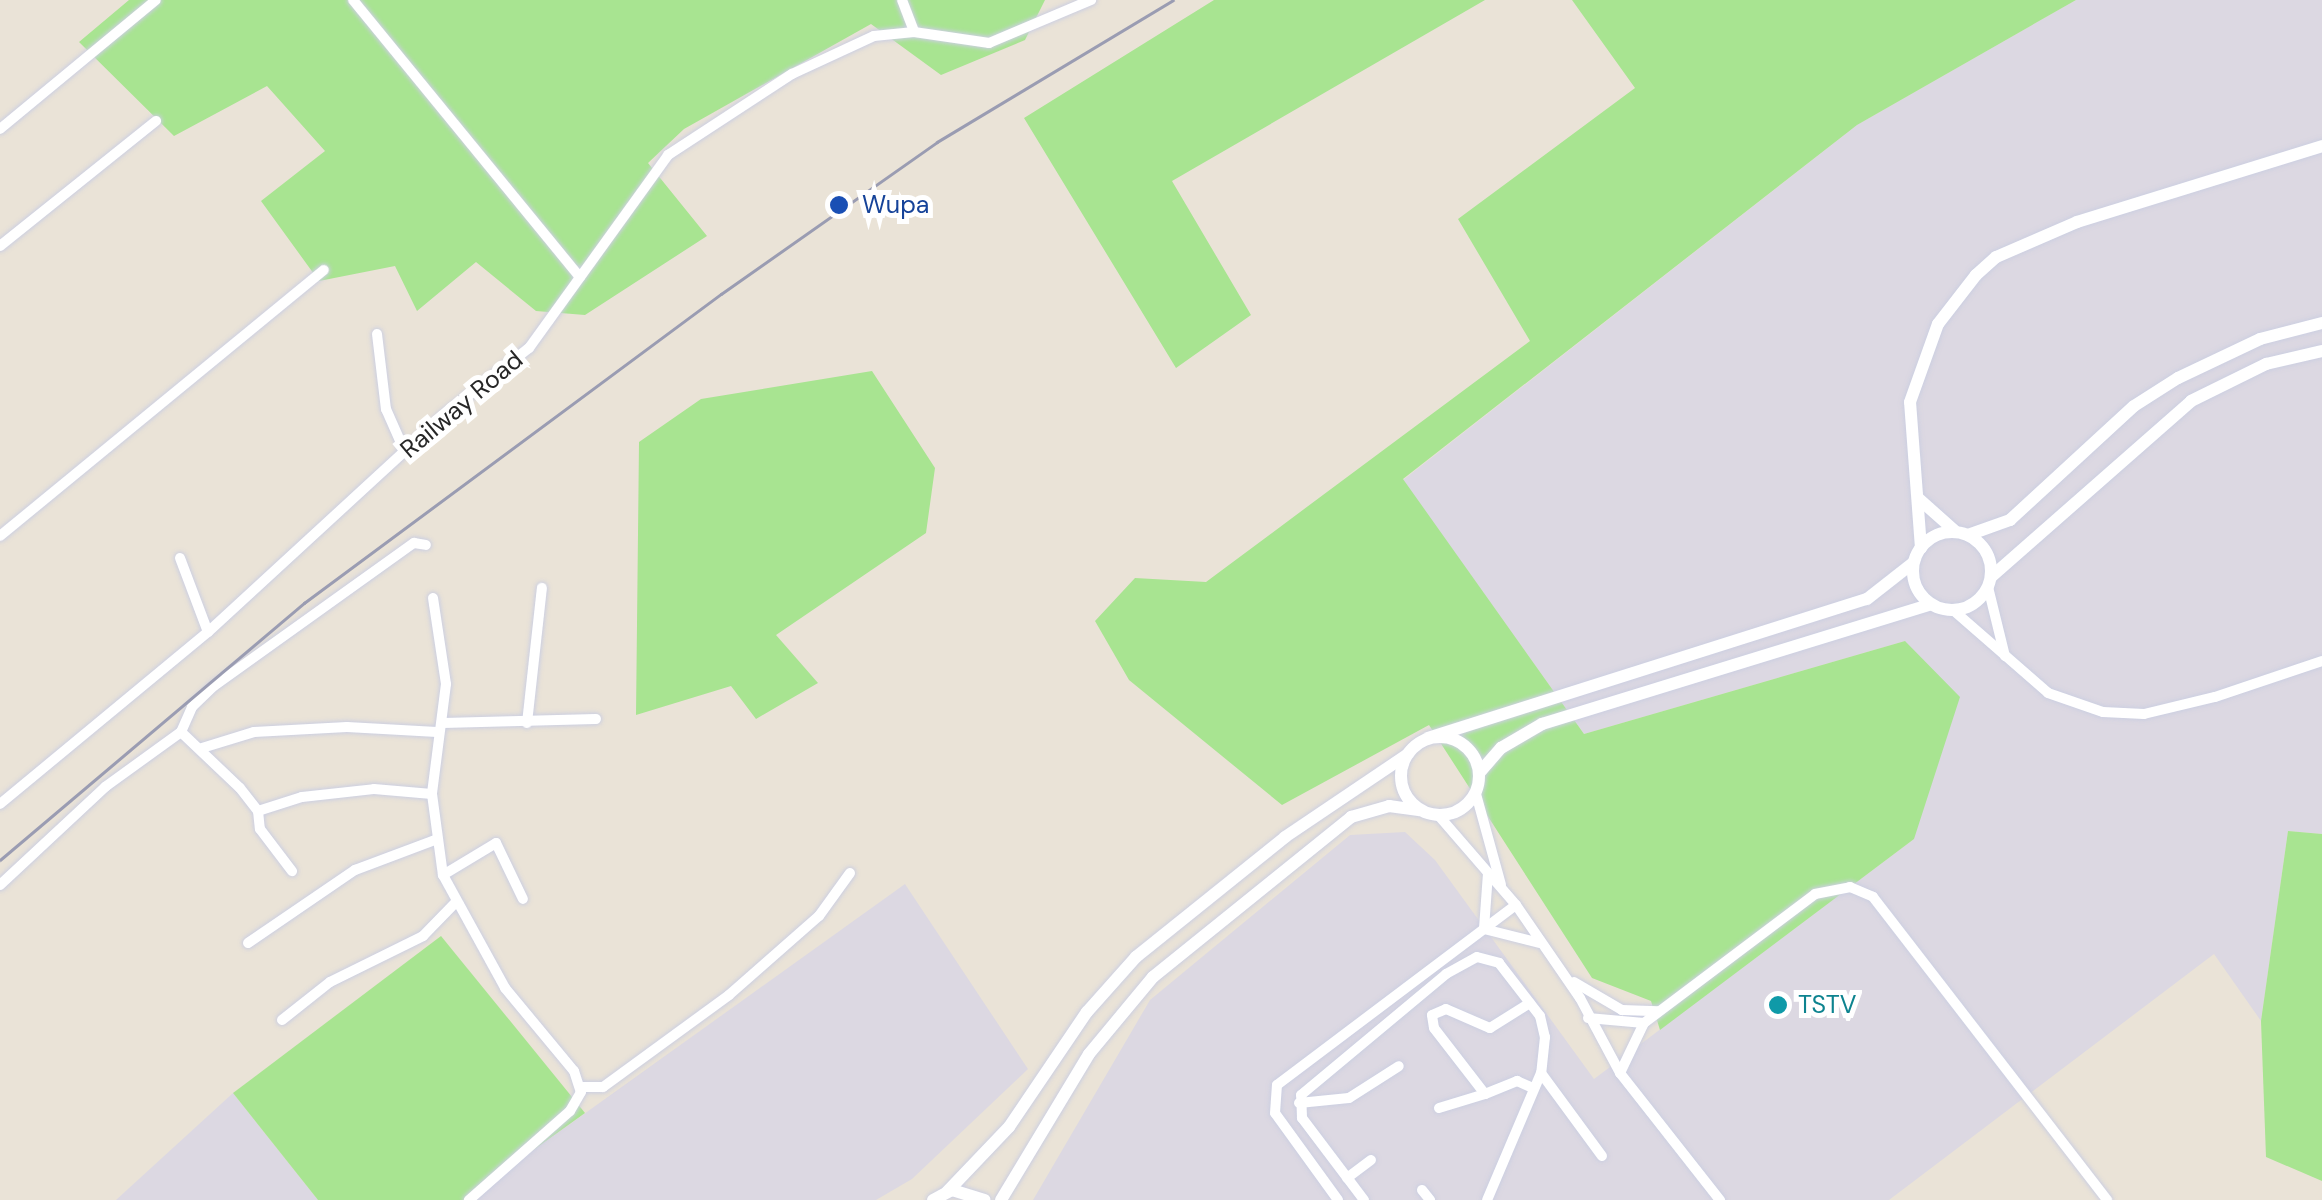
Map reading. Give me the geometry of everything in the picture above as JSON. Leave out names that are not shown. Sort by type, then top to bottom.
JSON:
[{"type":"street","points":[[0,129],[156,0]]},
{"type":"street","points":[[353,0],[580,278]]},
{"type":"street","points":[[902,0],[914,32]]},
{"type":"street","name":"Railway Road","points":[[0,804],[208,632],[405,452],[530,348],[668,156],[792,74],[874,36],[914,32],[1004,41],[1091,0]]},
{"type":"street","points":[[0,246],[156,122]]},
{"type":"street","points":[[1931,604],[1916,586],[1920,498],[1908,424],[1915,378],[1938,324],[1976,274],[1996,258],[2077,222],[2322,146]]},
{"type":"street","points":[[0,536],[324,270]]},
{"type":"street","points":[[1920,548],[2010,520],[2134,406],[2178,378],[2260,339],[2322,324]]},
{"type":"street","points":[[377,334],[386,410],[405,452]]},
{"type":"street","points":[[1953,610],[1974,603],[1990,582],[2192,401],[2266,364],[2322,352]]},
{"type":"street","points":[[1920,498],[1987,552],[2005,658]]},
{"type":"street","points":[[0,885],[105,787],[181,732],[192,707],[214,686],[414,543],[426,545]]},
{"type":"street","points":[[180,558],[208,632]]},
{"type":"street","points":[[932,1200],[947,1192],[1009,1128],[1088,1012],[1136,957],[1285,837],[1428,738],[1867,599],[1914,564]]},
{"type":"street","points":[[528,723],[542,588]]},
{"type":"street","points":[[433,598],[446,662],[432,794],[435,840],[443,875],[454,904],[505,988],[539,1024],[580,1087]]},
{"type":"street","points":[[1501,886],[1476,794],[1480,772],[1501,748],[1542,724],[1931,604],[1953,610],[2005,658],[2074,706],[2144,714],[2322,661]]},
{"type":"street","points":[[202,748],[254,732],[596,719]]},
{"type":"street","points":[[181,732],[202,748],[258,811],[260,829],[292,870]]},
{"type":"street","points":[[1428,738],[1462,743],[1480,772]]},
{"type":"street","points":[[1408,754],[1403,790],[1419,810]]},
{"type":"street","points":[[258,811],[302,797],[374,789],[432,794]]},
{"type":"street","points":[[1439,816],[1467,806],[1476,794]]},
{"type":"street","points":[[1001,1200],[1089,1054],[1152,977],[1351,818],[1389,806],[1439,816],[1501,886],[1566,976],[1620,1072],[1720,1200]]},
{"type":"street","points":[[248,943],[356,870],[435,840]]},
{"type":"street","points":[[443,875],[496,843],[523,899]]},
{"type":"street","points":[[580,1087],[604,1087],[729,994],[819,916],[850,873]]},
{"type":"street","points":[[1484,928],[1488,873]]},
{"type":"street","points":[[1620,1072],[1644,1023],[1815,894],[1840,887],[1861,891],[1873,897],[2107,1200]]},
{"type":"street","points":[[282,1020],[330,982],[423,936],[454,904]]},
{"type":"street","points":[[1338,1200],[1275,1113],[1278,1085],[1516,905]]},
{"type":"street","points":[[1484,928],[1544,945]]},
{"type":"street","points":[[1364,1200],[1308,1128],[1300,1103],[1306,1084],[1464,960],[1486,957],[1498,963],[1530,1003],[1545,1037],[1541,1073],[1488,1200]]},
{"type":"street","points":[[1566,976],[1609,1005],[1660,1011]]},
{"type":"street","points":[[1485,1094],[1434,1028],[1432,1015],[1446,1009],[1490,1028],[1530,1003]]},
{"type":"street","points":[[1588,1018],[1644,1023]]},
{"type":"street","points":[[1300,1103],[1349,1098],[1399,1066]]},
{"type":"street","points":[[1541,1073],[1602,1156]]},
{"type":"street","points":[[1439,1108],[1511,1082],[1533,1088]]},
{"type":"street","points":[[469,1200],[570,1111],[580,1087]]},
{"type":"street","points":[[1347,1178],[1370,1160]]},
{"type":"street","points":[[1422,1190],[1430,1200]]},
{"type":"street","points":[[947,1192],[970,1192],[984,1200]]},
{"type":"shaded area","points":[[2076,0],[2322,0],[2322,834],[2288,831],[2261,1021],[2214,954],[1889,1200],[1033,1200],[1150,1000],[1350,835],[1405,832],[1435,860],[1594,1079],[1914,839],[1905,641],[1584,734],[1403,480],[1857,125]]},
{"type":"shaded area","points":[[905,884],[1028,1069],[912,1179],[876,1200],[464,1200]]},
{"type":"shaded area","points":[[233,1093],[318,1200],[116,1200]]},
{"type":"green space","points":[[129,0],[1045,0],[1025,40],[941,75],[871,24],[684,129],[648,163],[707,236],[585,315],[536,311],[476,262],[417,311],[395,266],[319,281],[261,201],[325,151],[267,86],[174,136],[79,42]]},
{"type":"green space","points":[[1214,0],[1485,0],[1172,181],[1251,315],[1176,368],[1024,118]]},
{"type":"green space","points":[[1572,0],[2076,0],[1857,125],[1403,479],[1584,734],[1905,641],[1960,697],[1914,839],[1660,1030],[1651,1001],[1592,978],[1429,725],[1282,805],[1129,680],[1095,621],[1135,578],[1206,582],[1530,341],[1458,219],[1635,88]]},
{"type":"green space","points":[[872,371],[935,468],[926,533],[776,635],[818,683],[756,719],[731,686],[636,715],[639,442],[701,399]]},
{"type":"green space","points":[[2288,831],[2322,834],[2322,1181],[2266,1157],[2261,1021]]},
{"type":"green space","points":[[441,936],[585,1113],[464,1200],[318,1200],[233,1093]]},
{"type":"tram line","points":[[0,860],[304,603],[721,294],[937,142],[1173,0]]},
{"type":"place","name":"Wupa","points":[[839,205]]},
{"type":"place","name":"TSTV","points":[[1778,1005]]}]
